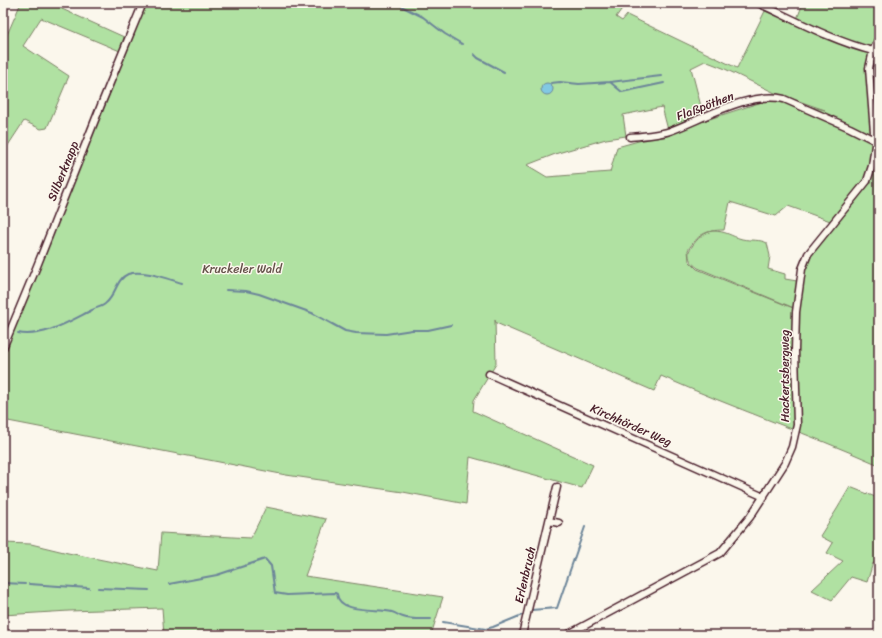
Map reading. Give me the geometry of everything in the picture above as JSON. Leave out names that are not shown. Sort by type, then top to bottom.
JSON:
[{"type":"street","name":"Silberknapp","points":[[3,348],[143,3]]},
{"type":"street","points":[[758,3],[839,39],[873,51]]},
{"type":"street","name":"Hackertsbergweg","points":[[567,635],[720,553],[750,517],[776,478],[792,447],[797,425],[795,351],[796,312],[802,269],[808,254],[867,181],[875,153],[870,68],[873,51],[879,38]]},
{"type":"street","name":"Flaßpöthen","points":[[630,137],[668,131],[737,104],[774,97],[784,99],[874,140]]},
{"type":"street","name":"Kirchhörder Weg","points":[[489,374],[764,497]]},
{"type":"street","name":"Erlenbruch","points":[[522,635],[557,487]]},
{"type":"street","points":[[549,521],[559,523]]},
{"type":"green space","points":[[16,3],[64,3],[62,9],[124,37],[120,51],[41,18],[23,46],[69,76],[47,128],[41,129],[24,121],[3,153],[3,44],[20,5]]},
{"type":"green space","name":"Kruckeler Wald","points":[[146,3],[626,3],[616,17],[622,21],[627,15],[737,68],[765,11],[869,53],[867,83],[872,135],[879,138],[879,465],[661,376],[654,391],[496,323],[495,320],[496,364],[474,400],[473,411],[593,465],[582,488],[470,457],[466,504],[403,492],[286,475],[3,420],[3,356]],"holes":[[[705,61],[775,93],[825,110],[774,98],[660,135],[617,147],[610,172],[547,177],[527,165],[558,153],[606,139],[626,136],[623,115],[662,107],[668,130],[703,114],[691,68]],[[730,202],[776,216],[788,206],[836,223],[811,255],[804,271],[798,310],[697,269],[689,261],[688,250],[699,237],[707,232],[724,230]]]},
{"type":"green space","points":[[803,3],[879,3],[879,28],[871,47],[858,46],[797,19]]},
{"type":"green space","points":[[712,231],[725,233],[742,239],[767,243],[770,256],[768,269],[785,274],[785,279],[797,281],[794,308],[698,268],[690,261],[689,251],[694,244],[699,238]]},
{"type":"green space","points":[[850,487],[878,498],[879,496],[879,564],[873,563],[867,582],[851,577],[832,600],[812,590],[843,561],[827,553],[833,543],[820,536]]},
{"type":"green space","points":[[266,507],[326,519],[305,576],[443,597],[431,635],[164,635],[162,608],[3,615],[3,543],[31,544],[158,571],[161,533],[251,538]]},
{"type":"water","points":[[547,83],[551,85],[553,89],[551,93],[547,95],[543,93],[541,89],[543,85]]},
{"type":"waterway","points":[[399,3],[403,7],[423,17],[445,34],[462,44]]},
{"type":"waterway","points":[[474,54],[478,58],[504,72]]},
{"type":"waterway","points":[[551,83],[560,82],[579,84],[661,76]]},
{"type":"waterway","points":[[610,82],[622,92],[664,83]]},
{"type":"waterway","points":[[18,333],[27,334],[47,331],[103,305],[112,296],[118,283],[128,274],[148,274],[182,283]]},
{"type":"waterway","points":[[226,290],[246,291],[259,294],[312,313],[345,331],[356,333],[386,334],[412,330],[428,330],[451,325]]},
{"type":"waterway","points":[[531,610],[557,608],[585,527]]},
{"type":"waterway","points":[[169,584],[217,575],[265,559],[271,566],[275,593],[287,595],[335,593],[344,605],[360,609],[392,612],[410,619],[431,619]]},
{"type":"waterway","points":[[3,583],[25,584]]},
{"type":"waterway","points":[[29,584],[89,588]]},
{"type":"waterway","points":[[98,588],[149,590]]},
{"type":"waterway","points":[[443,622],[486,629],[522,615]]}]
